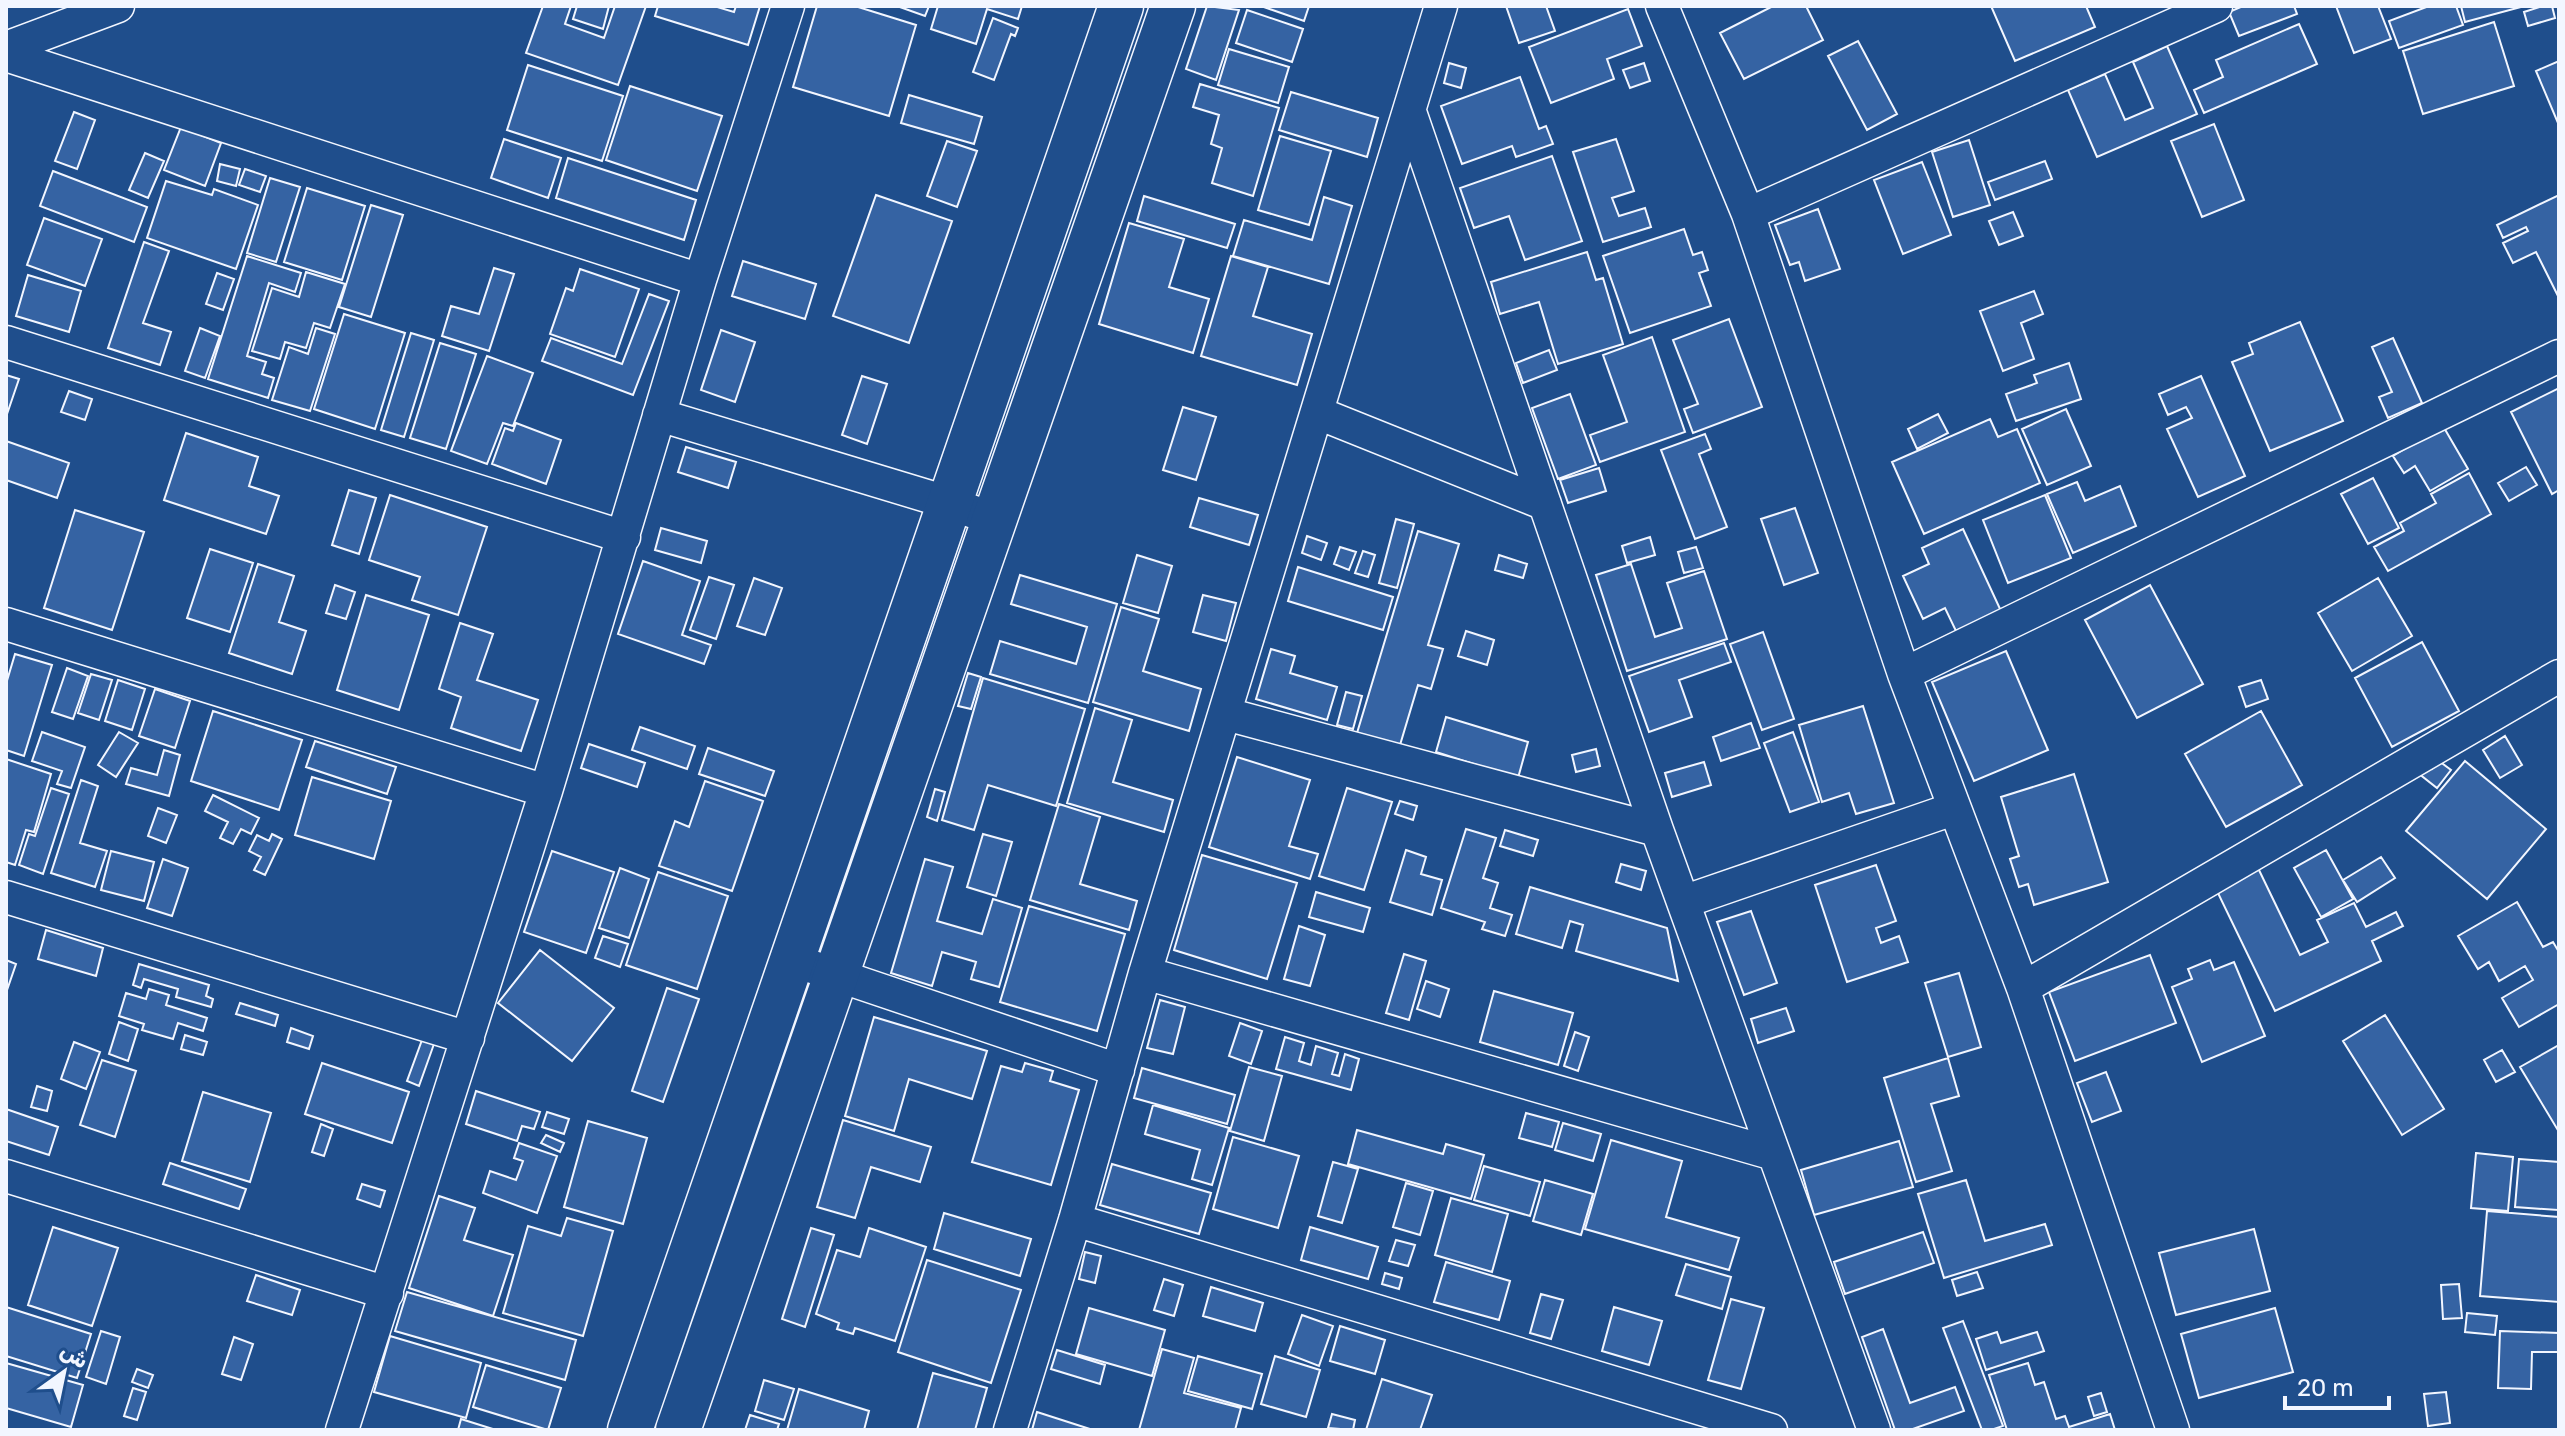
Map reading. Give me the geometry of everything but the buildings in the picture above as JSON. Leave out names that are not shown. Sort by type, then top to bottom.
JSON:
[{"type":"highway","points":[[630,1430],[1121,6]]},
{"type":"highway","points":[[678,1430],[1173,6]]},
{"type":"street","points":[[6,48],[118,6]]},
{"type":"street","points":[[342,1430],[546,791],[700,280],[788,6]]},
{"type":"street","points":[[1010,1430],[1075,1220],[1145,973],[1441,6]]},
{"type":"street","points":[[1662,6],[1748,214],[1904,674],[2023,988],[2173,1430]]},
{"type":"street","points":[[1748,214],[2216,6]]},
{"type":"street","points":[[6,55],[700,280]]},
{"type":"street","points":[[1410,112],[1657,830],[1874,1430]]},
{"type":"street","points":[[6,342],[624,537]]},
{"type":"street","points":[[1904,674],[2559,356]]},
{"type":"street","points":[[1318,413],[1545,504]]},
{"type":"street","points":[[659,415],[950,503],[995,520]]},
{"type":"street","points":[[6,624],[546,791]]},
{"type":"street","points":[[2023,988],[2559,676]]},
{"type":"street","points":[[1226,714],[1657,830]]},
{"type":"street","points":[[1683,902],[1953,809]]},
{"type":"street","points":[[6,897],[468,1038]]},
{"type":"street","points":[[792,960],[1118,1070]]},
{"type":"street","points":[[1145,973],[1774,1154]]},
{"type":"street","points":[[6,1176],[387,1293]]},
{"type":"street","points":[[1075,1220],[1771,1430]]}]
